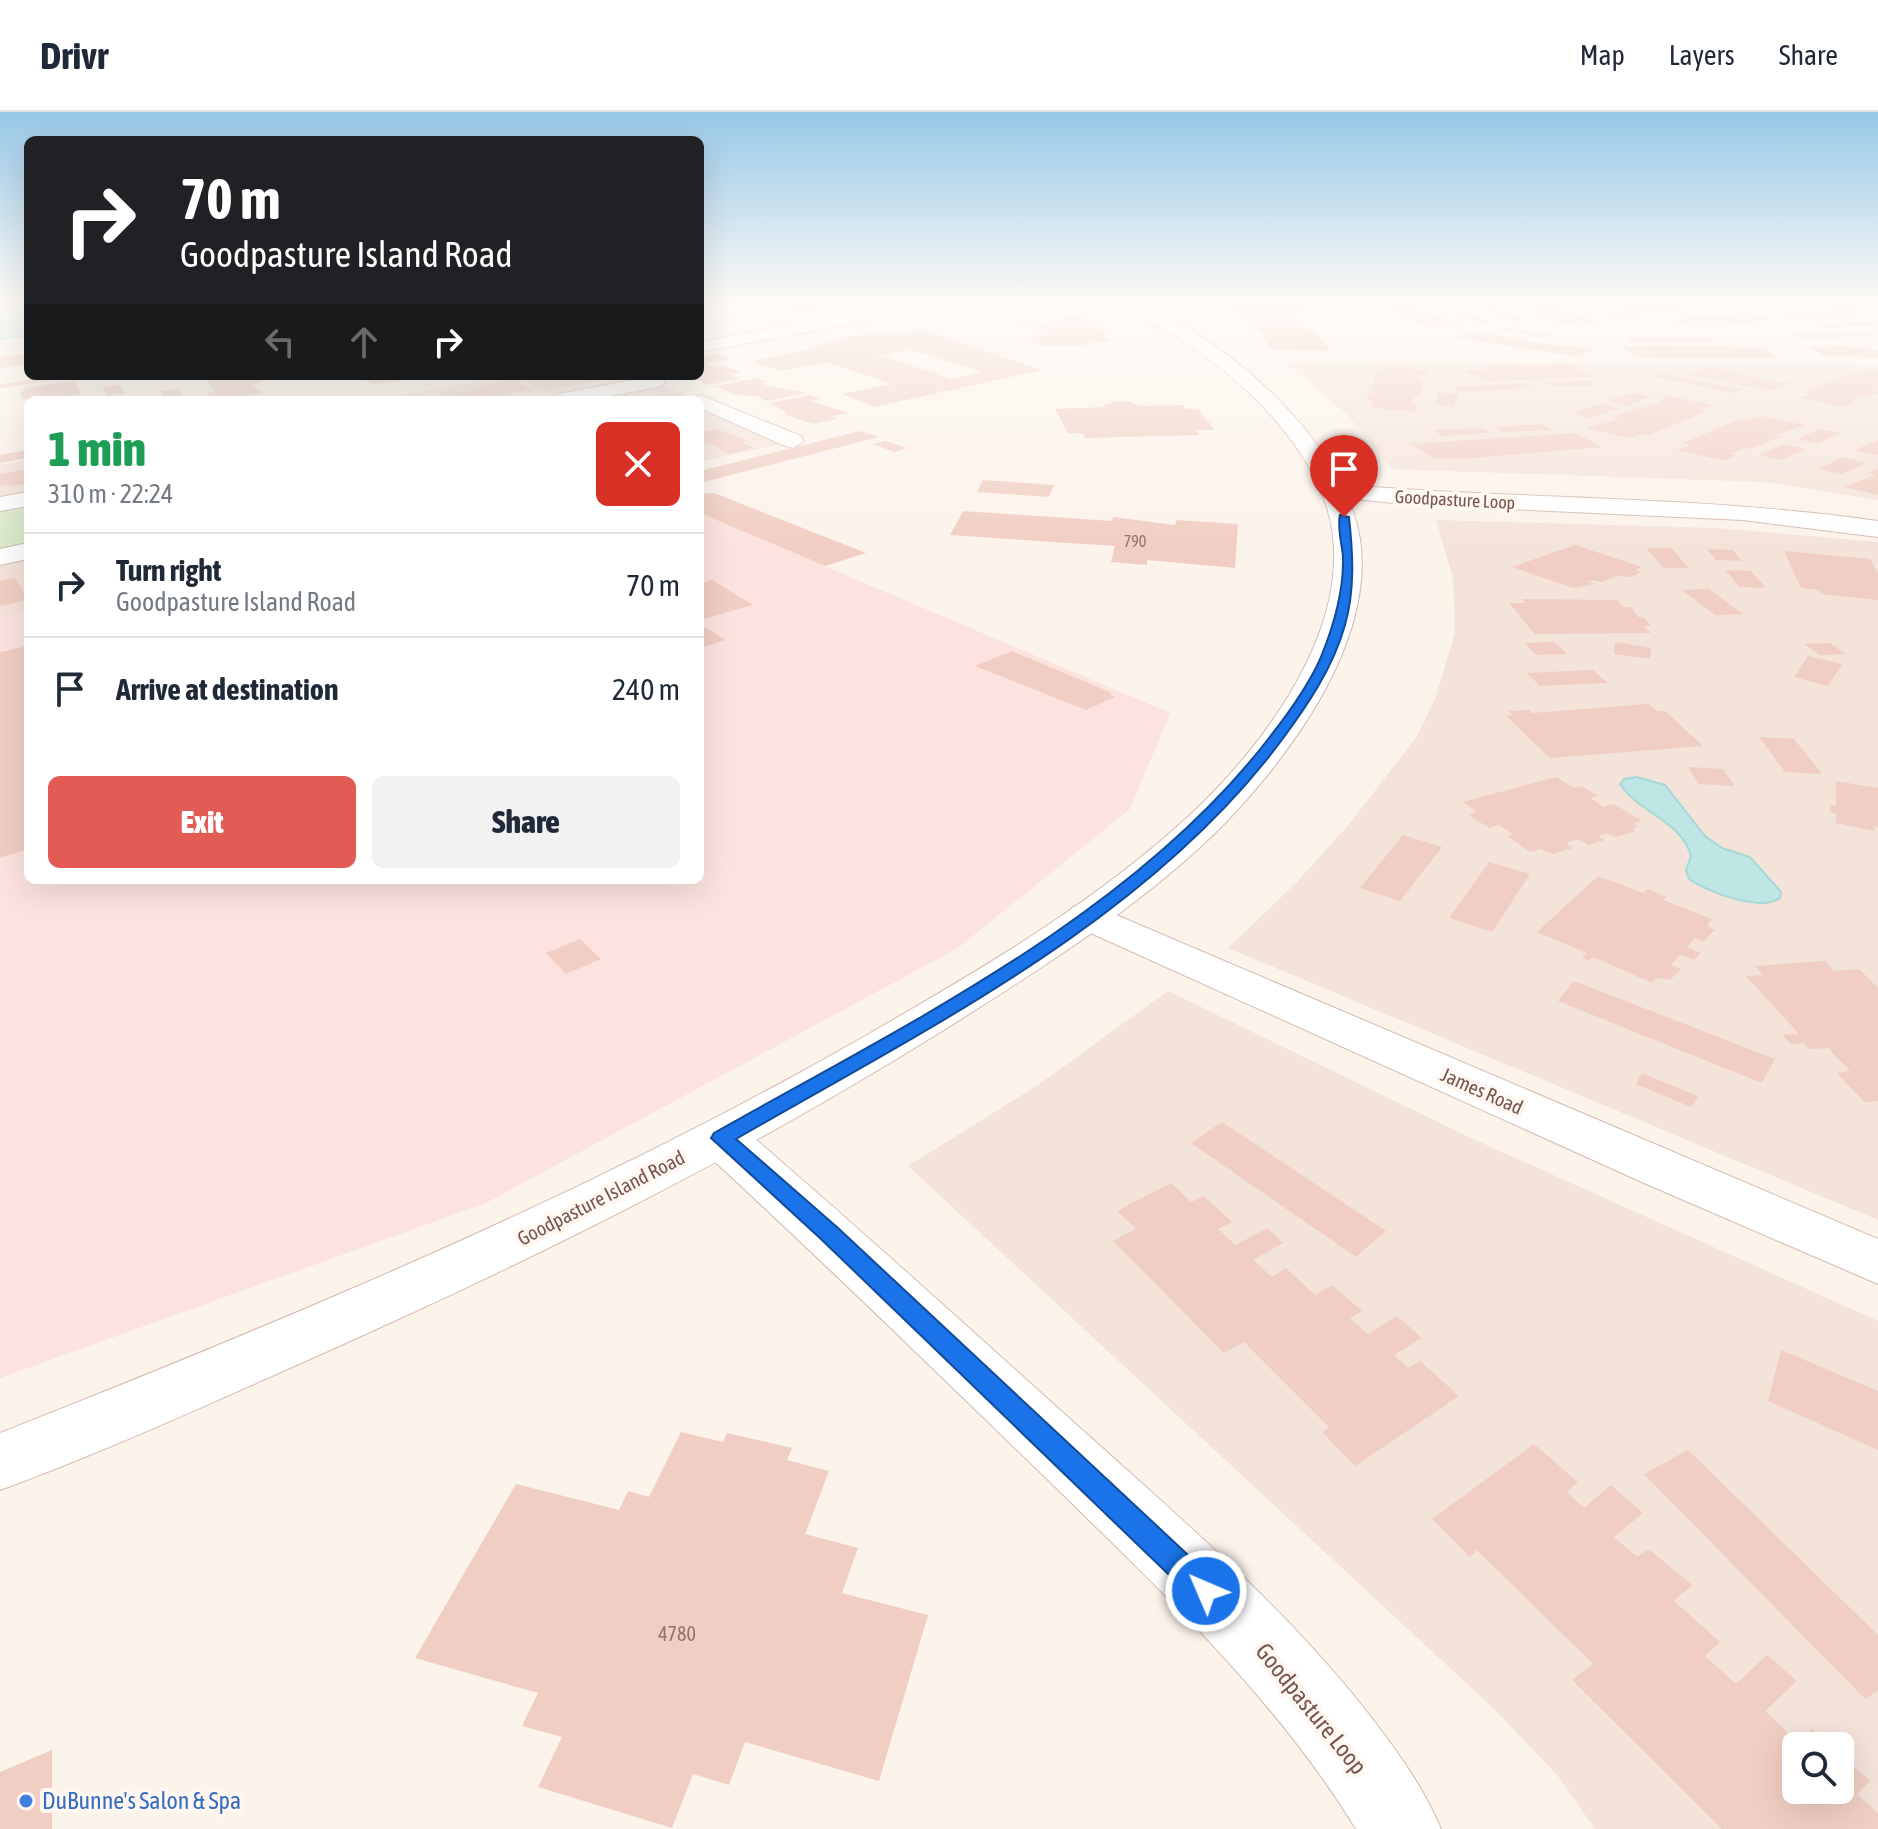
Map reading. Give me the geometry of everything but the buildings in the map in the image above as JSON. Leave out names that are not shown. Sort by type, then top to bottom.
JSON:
[{"type":"street","name":"Goodpasture Island Road","points":[[0,1462],[201,1381],[493,1252],[721,1138],[948,1009],[1088,916],[1192,833],[1251,771],[1292,717],[1326,660],[1339,625],[1347,584],[1344,517],[1335,491],[1308,447],[1250,383]]},
{"type":"street","points":[[604,396],[674,390]]},
{"type":"street","points":[[710,412],[793,441]]},
{"type":"street","name":"Goodpasture Loop","points":[[1335,491],[1410,485],[1710,494],[1878,514]]},
{"type":"street","name":"Goodpasture Loop","points":[[1335,491],[1424,501],[1727,511],[1878,529]]},
{"type":"street","points":[[0,504],[24,500]]},
{"type":"street","points":[[0,557],[24,552]]},
{"type":"street","name":"James Road","points":[[1088,916],[1878,1262]]},
{"type":"street","name":"Goodpasture Loop","points":[[721,1138],[807,1213],[1247,1631],[1344,1742],[1401,1829]]},
{"type":"shaded area","points":[[469,383],[659,383],[689,396],[396,396]]},
{"type":"shaded area","points":[[1309,383],[1878,383],[1878,500],[1765,482],[1392,469],[1346,413]]},
{"type":"shaded area","points":[[704,403],[793,441],[704,461]]},
{"type":"shaded area","points":[[24,461],[24,613],[0,618],[0,465]]},
{"type":"shaded area","points":[[704,515],[1170,713],[1130,809],[958,948],[486,1203],[0,1378],[0,618],[24,613],[24,884],[704,884]]},
{"type":"shaded area","points":[[1436,520],[1717,528],[1878,542],[1878,1220],[1228,948],[1297,882],[1351,822],[1417,736],[1435,699],[1455,633],[1453,578]]},
{"type":"shaded area","points":[[1168,991],[1471,1138],[1878,1321],[1878,1829],[1595,1829],[1558,1776],[1493,1708],[908,1166],[1038,1085]]},
{"type":"green space","points":[[24,505],[24,545],[0,550],[0,509]]},
{"type":"water","points":[[1636,777],[1665,785],[1705,836],[1722,848],[1750,857],[1781,892],[1780,898],[1771,902],[1747,902],[1720,894],[1689,879],[1686,870],[1691,856],[1679,834],[1638,803],[1620,784],[1624,779]]},
{"type":"place","name":"DuBunne's Salon & Spa","points":[[26,1801]]},
{"type":"route","points":[[1206,1591],[830,1234],[721,1138],[948,1009],[1043,948],[1192,833],[1251,771],[1292,717],[1326,660],[1339,625],[1347,584],[1344,517]]}]
